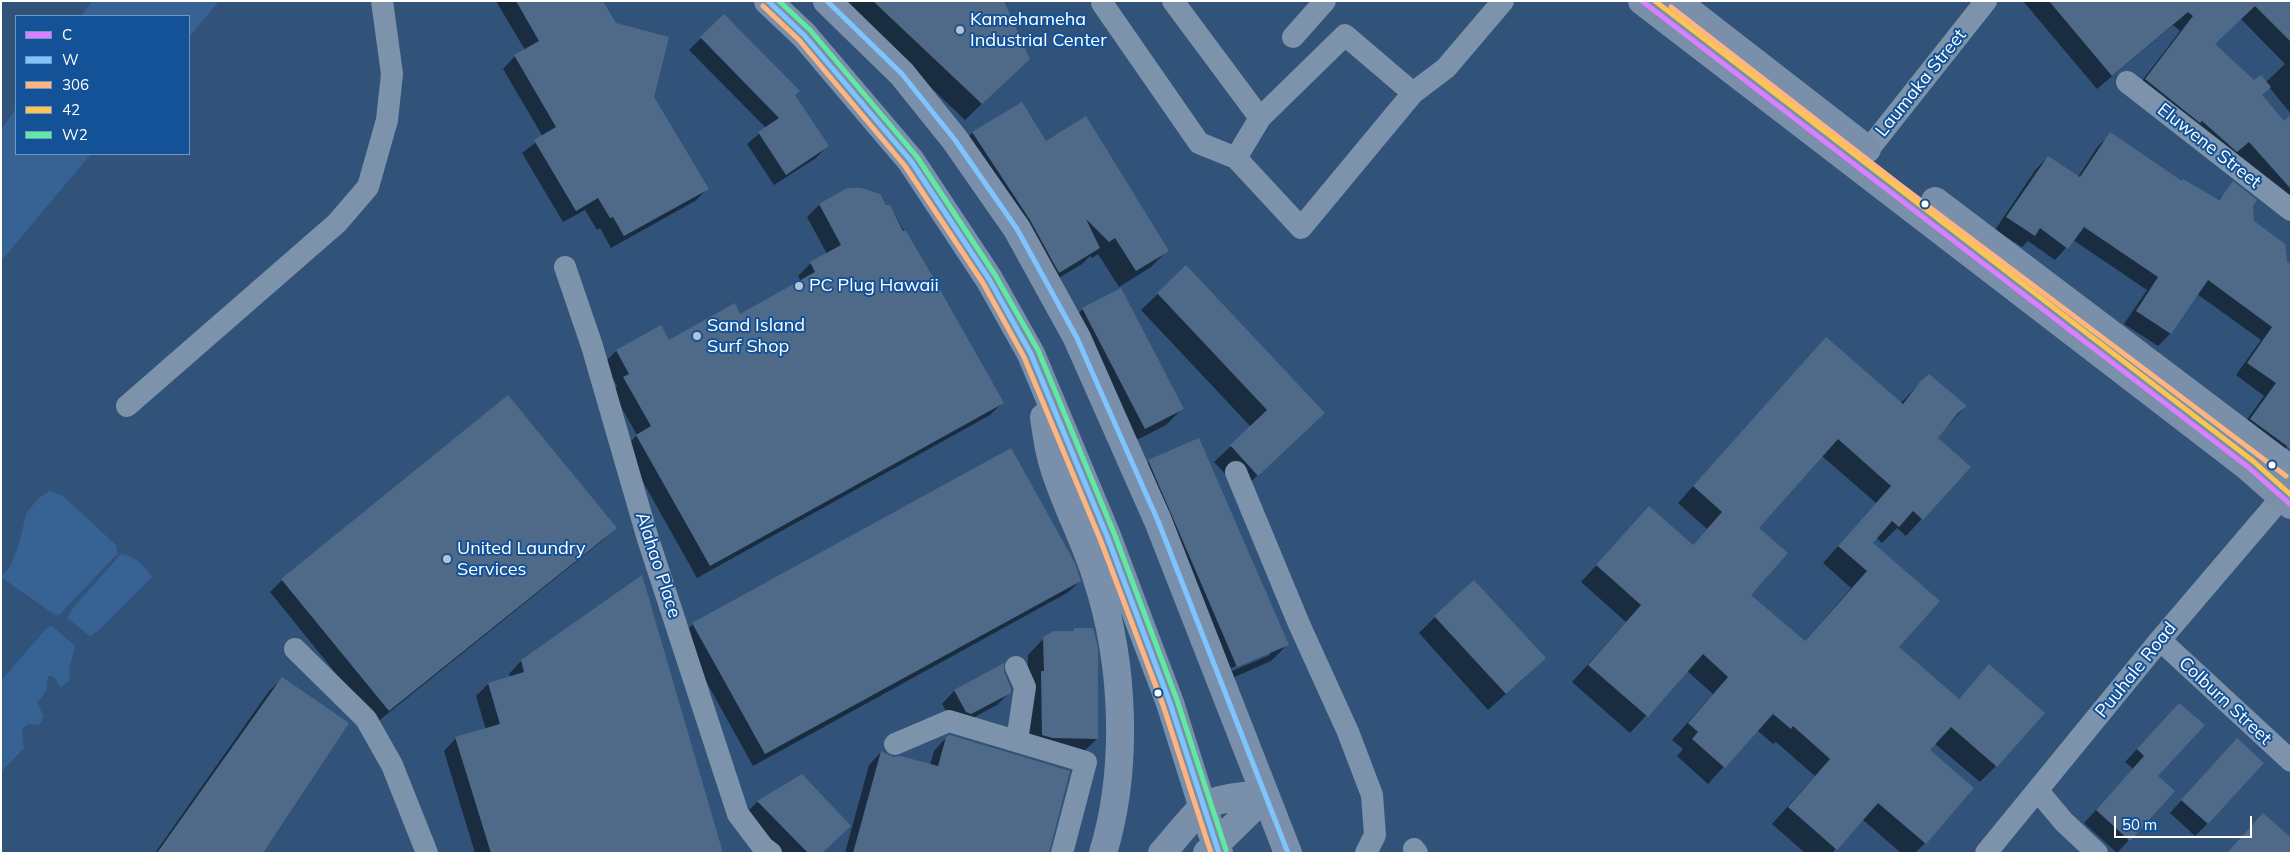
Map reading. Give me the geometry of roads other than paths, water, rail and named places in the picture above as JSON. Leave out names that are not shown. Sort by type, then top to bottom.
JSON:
[{"type":"main road","points":[[768,1],[804,35],[911,161],[989,279],[1031,354],[1146,638],[1170,703],[1214,849],[1265,796]]},
{"type":"main road","points":[[827,1],[902,74],[955,140],[1017,230],[1077,338],[1158,521],[1288,853]]},
{"type":"main road","points":[[1642,1],[1862,157],[2291,470]]},
{"type":"main road","points":[[1676,1],[1862,157],[2288,498]]},
{"type":"main road","points":[[1031,354],[1053,462],[1097,578],[1110,622],[1120,711],[1119,766],[1112,816],[1103,853]]},
{"type":"main road","points":[[1162,853],[1202,808],[1225,799],[1252,795],[1265,796]]},
{"type":"street","points":[[127,406],[338,222],[368,187],[388,120],[392,74],[382,1]]},
{"type":"street","points":[[1104,1],[1102,3],[1199,143],[1236,158],[1301,228],[1413,93],[1446,68],[1503,1]]},
{"type":"street","points":[[1173,1],[1260,118]]},
{"type":"street","points":[[1293,37],[1325,1]]},
{"type":"street","name":"Laumaka Street","points":[[1862,157],[1986,1]]},
{"type":"street","points":[[1236,158],[1260,118],[1345,35],[1413,93]]},
{"type":"street","name":"Eluwene Street","points":[[2127,82],[2291,210]]},
{"type":"street","name":"Alahao Place","points":[[565,267],[592,346],[648,539],[738,814],[763,847],[770,853]]},
{"type":"street","points":[[1236,472],[1299,624],[1348,732],[1372,795],[1375,835],[1366,853]]},
{"type":"street","name":"Puuhale Road","points":[[1986,853],[2160,640],[2288,498]]},
{"type":"street","name":"Colburn Street","points":[[2160,640],[2291,761]]},
{"type":"street","points":[[295,649],[366,719],[392,765],[427,853]]},
{"type":"street","points":[[1016,666],[1025,687],[1017,741]]},
{"type":"street","points":[[895,744],[949,721],[1086,762],[1062,853]]},
{"type":"street","points":[[2038,791],[2064,822],[2097,853]]},
{"type":"water","points":[[92,1],[219,1],[190,36],[190,15],[82,15]]},
{"type":"water","points":[[15,109],[15,155],[90,155],[1,261],[1,130]]},
{"type":"water","points":[[50,491],[62,495],[117,546],[117,554],[60,614],[55,615],[1,577],[10,567],[18,547],[27,512],[40,497]]},
{"type":"water","points":[[121,554],[139,562],[152,577],[100,629],[90,636],[67,618],[74,607]]},
{"type":"water","points":[[52,626],[75,646],[70,666],[70,680],[61,687],[54,677],[48,676],[46,691],[37,703],[44,717],[39,725],[29,724],[22,728],[24,748],[1,772],[1,681],[46,629]]},
{"type":"place","name":"Kamehameha Industrial Center","points":[[960,30]]},
{"type":"place","name":"PC Plug Hawaii","points":[[799,286]]},
{"type":"place","name":"Sand Island Surf Shop","points":[[697,336]]},
{"type":"place","name":"United Laundry Services","points":[[447,559]]}]
